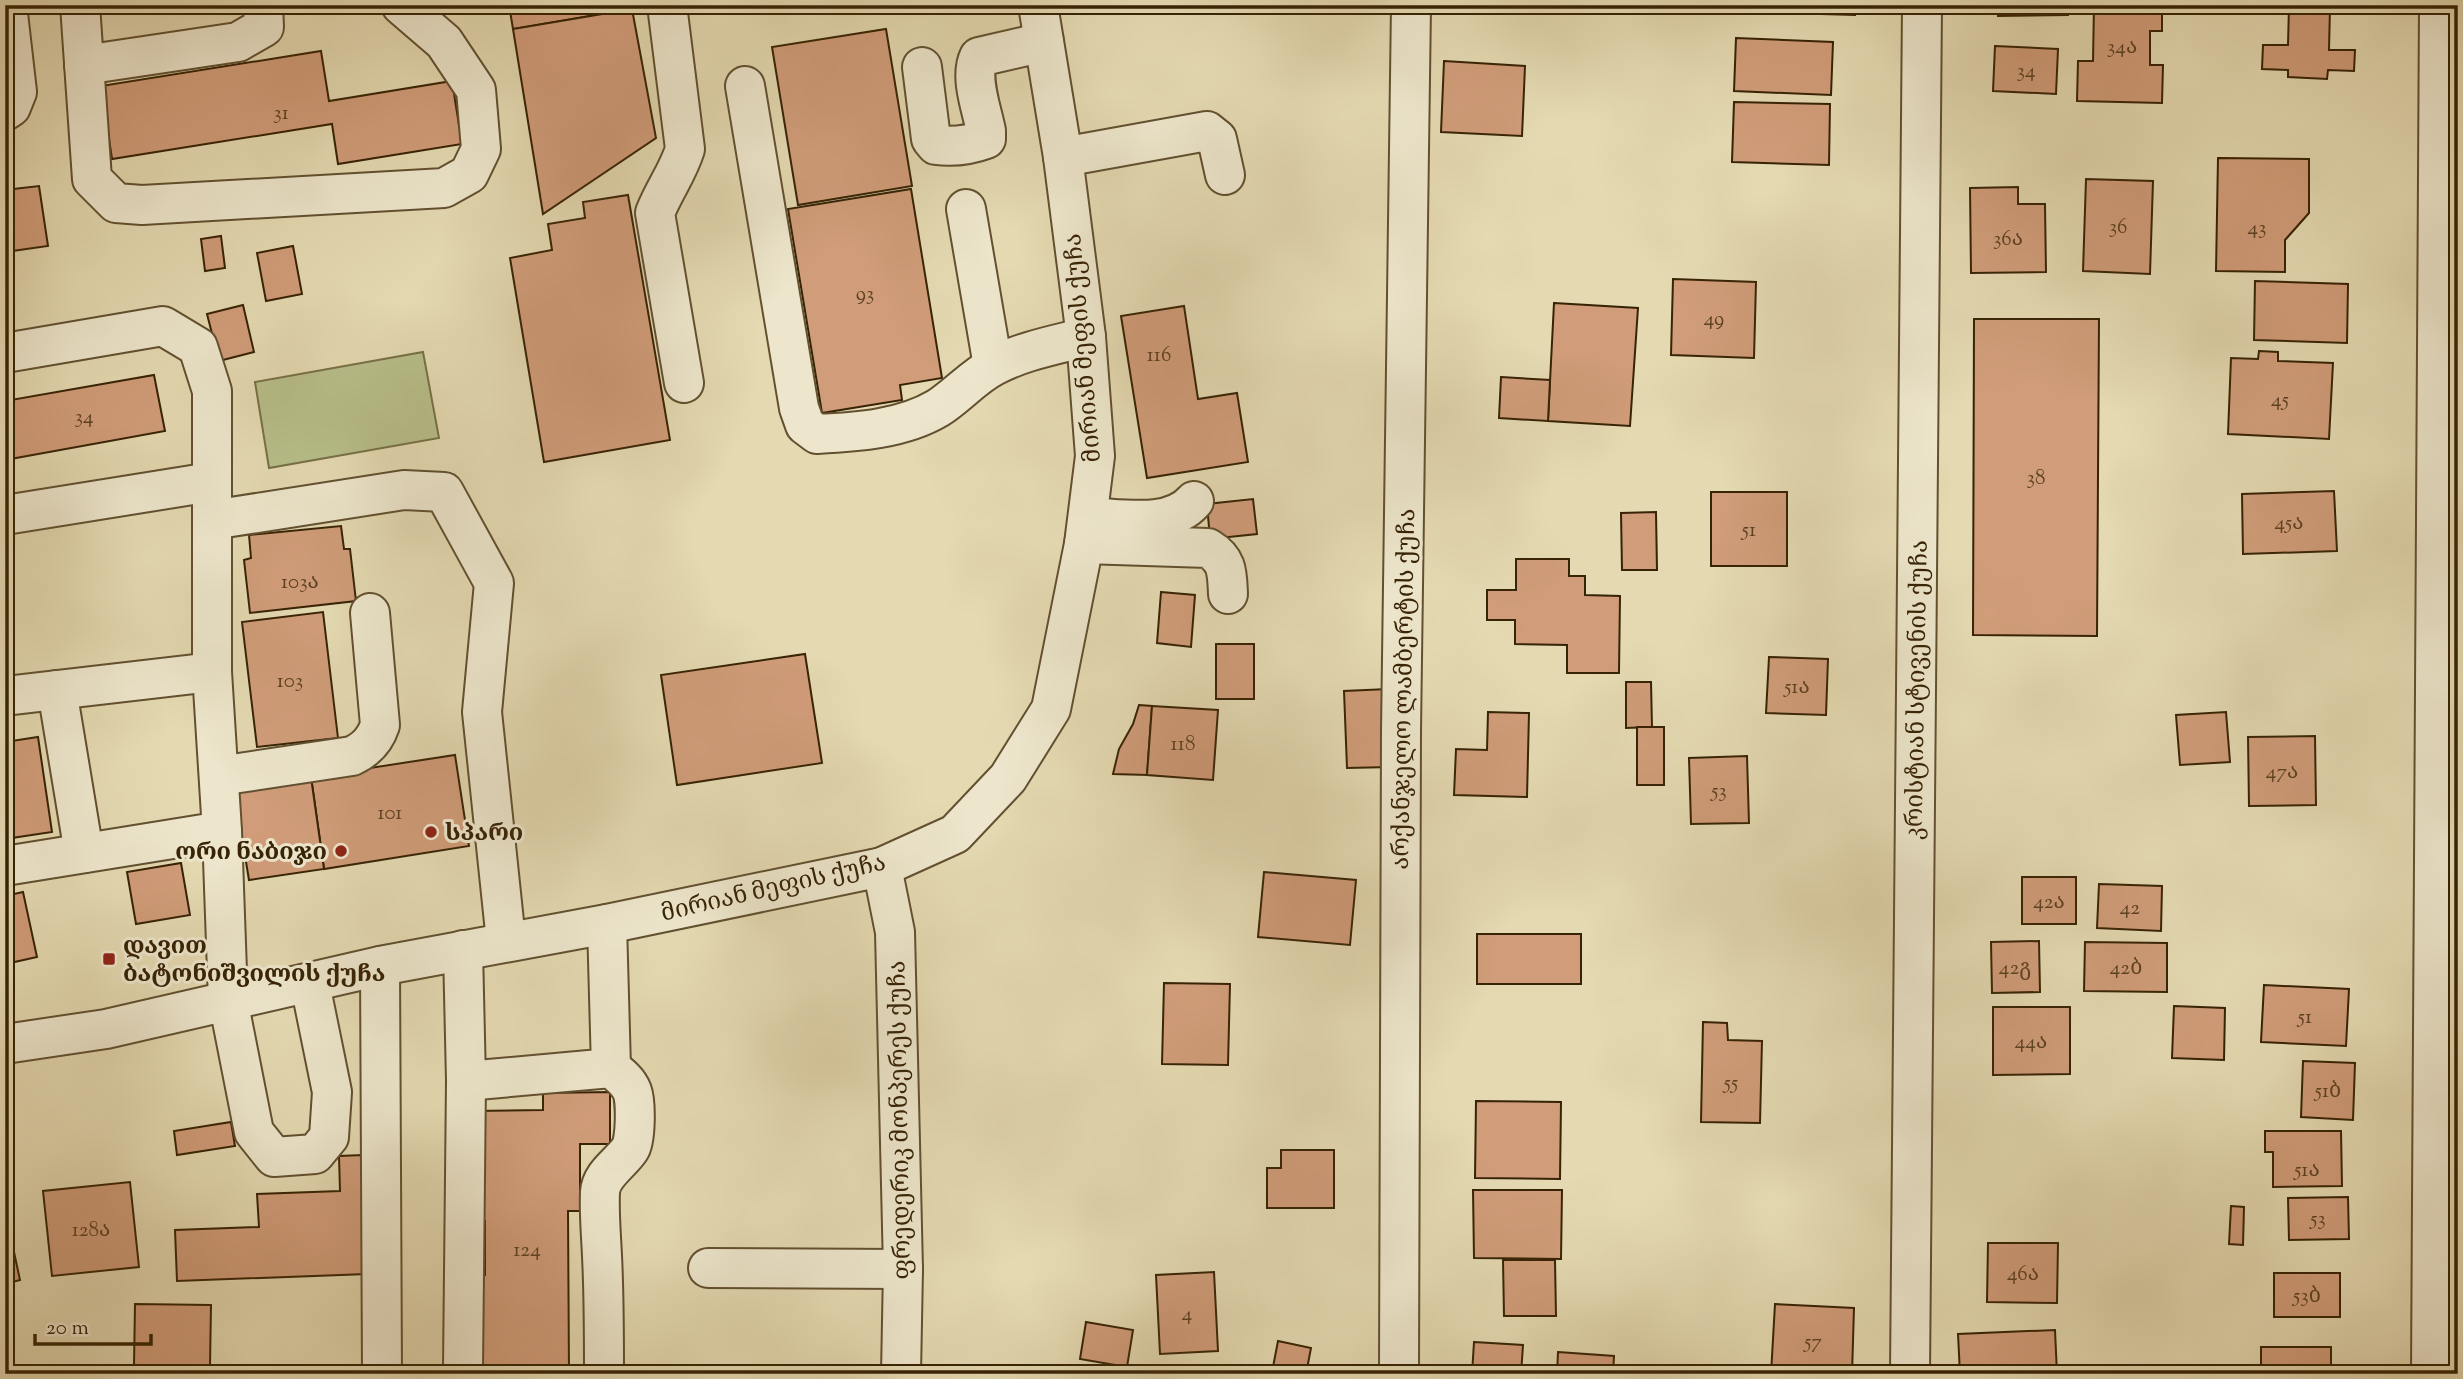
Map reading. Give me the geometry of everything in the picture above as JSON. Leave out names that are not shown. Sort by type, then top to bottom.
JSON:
[{"type":"street","points":[[5,111],[12,107],[17,92],[7,5]]},
{"type":"street","points":[[80,5],[92,179],[116,203],[142,205],[444,188],[469,174],[481,149],[477,90],[444,42],[401,5]]},
{"type":"street","points":[[84,65],[238,42],[264,27],[263,5]]},
{"type":"street","points":[[667,5],[685,149],[679,169],[665,188],[655,213],[684,383]]},
{"type":"street","name":"არქანჯელო ლამბერტის ქუჩა","points":[[1399,1374],[1401,731],[1411,5]]},
{"type":"street","name":"კრისტიან სტივენის ქუჩა","points":[[1910,1374],[1922,5]]},
{"type":"street","points":[[2431,1374],[2439,5]]},
{"type":"street","points":[[922,67],[930,139],[936,145],[949,147],[979,142],[986,139],[986,131],[976,78],[975,65],[979,57],[1041,24]]},
{"type":"street","name":"მირიან მეფის ქუჩა","points":[[5,1044],[106,1029],[380,966],[607,924],[882,867],[955,834],[1008,778],[1051,709],[1086,531],[1095,456],[1086,337],[1063,157],[1041,24]]},
{"type":"street","points":[[745,86],[799,408],[805,425],[817,434],[875,429],[907,422],[937,409],[992,366],[1034,350],[1086,337]]},
{"type":"street","points":[[1063,157],[1207,131],[1217,139],[1225,175]]},
{"type":"street","points":[[966,209],[992,366]]},
{"type":"street","points":[[5,353],[163,326],[198,347],[212,391],[212,672],[222,831],[228,1000],[254,1132],[274,1157],[315,1154],[329,1137],[332,1092],[310,984]]},
{"type":"street","points":[[5,514],[211,482]]},
{"type":"street","points":[[212,520],[404,490],[444,492],[494,583],[482,712],[506,941]]},
{"type":"street","points":[[1086,531],[1162,519],[1186,510],[1194,501]]},
{"type":"street","points":[[1086,531],[1208,548],[1219,555],[1224,563],[1228,594]]},
{"type":"street","points":[[219,776],[352,756],[370,744],[380,725],[370,613]]},
{"type":"street","points":[[5,696],[212,672]]},
{"type":"street","points":[[57,691],[84,853]]},
{"type":"street","points":[[5,866],[222,831]]},
{"type":"street","name":"ფრედერიკ მონპერეს ქუჩა","points":[[882,867],[895,932],[903,1269],[901,1374]]},
{"type":"street","points":[[607,924],[611,1068]]},
{"type":"street","points":[[463,950],[466,1081],[463,1368]]},
{"type":"street","points":[[380,966],[382,1374]]},
{"type":"street","name":"მირიან მეფის ქუჩა","points":[[5,1065],[106,1029]]},
{"type":"street","points":[[466,1081],[611,1068],[626,1080],[634,1093],[633,1146],[605,1177],[600,1187],[604,1374]]},
{"type":"street","points":[[708,1268],[903,1269]]},
{"type":"green space","points":[[423,352],[439,438],[269,468],[255,382]]},
{"type":"building","points":[[509,5],[631,5],[632,9],[513,29]]},
{"type":"building","points":[[1785,5],[1855,5],[1855,15],[1785,13]]},
{"type":"building","points":[[1998,5],[2068,5],[2068,15],[1998,16]]},
{"type":"building","points":[[2094,5],[2162,5],[2162,31],[2150,31],[2150,65],[2163,65],[2162,103],[2077,101],[2078,61],[2093,61]]},
{"type":"building","points":[[2289,6],[2330,7],[2329,50],[2355,50],[2354,71],[2328,70],[2327,79],[2288,77],[2288,70],[2262,69],[2263,45],[2288,45]]},
{"type":"building","points":[[632,9],[656,138],[543,214],[513,29]]},
{"type":"building","points":[[886,29],[912,186],[798,205],[772,47]]},
{"type":"building","points":[[1736,38],[1833,42],[1831,95],[1734,91]]},
{"type":"building","points":[[1995,46],[2058,49],[2056,94],[1993,91]]},
{"type":"building","points":[[321,51],[329,101],[452,81],[462,144],[338,164],[332,124],[112,159],[101,86]]},
{"type":"building","points":[[1444,61],[1525,66],[1522,136],[1441,132]]},
{"type":"building","points":[[1734,102],[1830,104],[1829,165],[1732,162]]},
{"type":"building","points":[[2218,158],[2309,159],[2309,213],[2285,240],[2285,272],[2216,271]]},
{"type":"building","points":[[2086,179],[2153,181],[2150,274],[2083,271]]},
{"type":"building","points":[[39,186],[48,246],[5,252],[5,190]]},
{"type":"building","points":[[2018,187],[2018,204],[2045,204],[2046,272],[1971,273],[1970,188]]},
{"type":"building","points":[[911,189],[942,378],[900,385],[902,400],[822,413],[788,209]]},
{"type":"building","points":[[628,195],[670,440],[544,462],[510,258],[552,250],[548,224],[585,218],[583,202]]},
{"type":"building","points":[[2457,214],[2458,291],[2456,291]]},
{"type":"building","points":[[221,236],[225,268],[205,271],[201,239]]},
{"type":"building","points":[[293,246],[302,294],[266,301],[257,253]]},
{"type":"building","points":[[1673,279],[1756,282],[1754,358],[1671,355]]},
{"type":"building","points":[[2255,281],[2348,284],[2347,343],[2254,340]]},
{"type":"building","points":[[1554,303],[1638,308],[1630,426],[1548,421]]},
{"type":"building","points":[[243,305],[254,352],[219,361],[207,314]]},
{"type":"building","points":[[1184,306],[1198,399],[1237,393],[1248,462],[1147,478],[1121,316]]},
{"type":"building","points":[[1974,319],[2099,319],[2097,636],[1973,635]]},
{"type":"building","points":[[2259,351],[2278,352],[2278,361],[2333,363],[2329,439],[2228,434],[2231,358],[2258,359]]},
{"type":"building","points":[[154,375],[165,431],[5,460],[5,401]]},
{"type":"building","points":[[1501,377],[1550,380],[1548,421],[1499,418]]},
{"type":"building","points":[[2334,491],[2337,551],[2243,554],[2242,494]]},
{"type":"building","points":[[1711,492],[1787,492],[1787,566],[1711,566]]},
{"type":"building","points":[[1253,499],[1257,534],[1210,539],[1207,504]]},
{"type":"building","points":[[1656,512],[1657,570],[1622,570],[1621,513]]},
{"type":"building","points":[[341,526],[344,549],[350,549],[356,601],[250,613],[244,560],[251,558],[249,535]]},
{"type":"building","points":[[1516,559],[1569,559],[1569,576],[1585,576],[1585,595],[1620,596],[1619,673],[1567,673],[1567,645],[1515,644],[1515,620],[1487,620],[1487,590],[1516,590]]},
{"type":"building","points":[[1161,592],[1195,595],[1191,647],[1157,643]]},
{"type":"building","points":[[323,612],[338,738],[257,747],[242,622]]},
{"type":"building","points":[[1216,644],[1254,644],[1254,699],[1216,699]]},
{"type":"building","points":[[805,654],[822,763],[677,785],[661,675]]},
{"type":"building","points":[[1769,657],[1828,659],[1826,715],[1766,713]]},
{"type":"building","points":[[1626,682],[1651,682],[1652,727],[1626,728]]},
{"type":"building","points":[[1388,689],[1391,767],[1347,768],[1344,691]]},
{"type":"building","points":[[1139,705],[1152,706],[1147,775],[1113,774],[1119,749],[1133,724]]},
{"type":"building","points":[[1152,706],[1218,710],[1213,780],[1147,775]]},
{"type":"building","points":[[1488,712],[1529,713],[1527,797],[1454,795],[1456,749],[1487,750]]},
{"type":"building","points":[[2226,712],[2230,762],[2180,765],[2176,715]]},
{"type":"building","points":[[1637,727],[1664,727],[1664,785],[1637,785]]},
{"type":"building","points":[[2315,736],[2316,805],[2249,806],[2248,737]]},
{"type":"building","points":[[38,737],[52,832],[5,839],[5,742]]},
{"type":"building","points":[[455,755],[469,846],[324,869],[311,777]]},
{"type":"building","points":[[1747,756],[1749,823],[1691,824],[1689,758]]},
{"type":"building","points":[[311,777],[324,869],[249,880],[234,789]]},
{"type":"building","points":[[181,863],[190,915],[136,924],[127,872]]},
{"type":"building","points":[[1264,872],[1356,880],[1350,945],[1258,937]]},
{"type":"building","points":[[2022,877],[2076,877],[2076,924],[2022,924]]},
{"type":"building","points":[[2099,884],[2162,886],[2161,931],[2097,928]]},
{"type":"building","points":[[23,892],[37,957],[10,963],[5,939],[5,896]]},
{"type":"building","points":[[1477,934],[1581,934],[1581,984],[1477,984]]},
{"type":"building","points":[[2039,941],[2040,992],[1992,993],[1991,942]]},
{"type":"building","points":[[2085,942],[2167,943],[2167,992],[2084,991]]},
{"type":"building","points":[[1164,983],[1230,984],[1228,1065],[1162,1064]]},
{"type":"building","points":[[2264,985],[2349,989],[2346,1046],[2261,1042]]},
{"type":"building","points":[[2174,1006],[2225,1008],[2224,1060],[2172,1058]]},
{"type":"building","points":[[1993,1007],[2070,1007],[2070,1074],[1993,1075]]},
{"type":"building","points":[[1703,1022],[1727,1023],[1728,1040],[1762,1041],[1760,1123],[1701,1122]]},
{"type":"building","points":[[2303,1061],[2355,1063],[2353,1120],[2301,1117]]},
{"type":"building","points":[[610,1092],[610,1144],[580,1144],[580,1211],[568,1211],[569,1374],[476,1374],[474,1275],[485,1275],[485,1221],[473,1222],[472,1111],[543,1110],[543,1093]]},
{"type":"building","points":[[1476,1101],[1561,1102],[1560,1179],[1475,1178]]},
{"type":"building","points":[[231,1122],[235,1146],[177,1155],[174,1131]]},
{"type":"building","points":[[2265,1131],[2341,1131],[2342,1186],[2273,1187],[2273,1152],[2265,1152]]},
{"type":"building","points":[[1281,1150],[1334,1150],[1334,1208],[1267,1208],[1267,1168],[1281,1168]]},
{"type":"building","points":[[363,1155],[367,1274],[177,1281],[175,1230],[259,1227],[257,1194],[340,1191],[339,1156]]},
{"type":"building","points":[[130,1182],[139,1267],[52,1276],[43,1191]]},
{"type":"building","points":[[1473,1190],[1562,1190],[1561,1259],[1474,1258]]},
{"type":"building","points":[[2348,1197],[2349,1239],[2289,1240],[2288,1198]]},
{"type":"building","points":[[2231,1206],[2244,1207],[2243,1245],[2229,1244]]},
{"type":"building","points":[[8,1224],[20,1280],[5,1284],[5,1225]]},
{"type":"building","points":[[1988,1243],[2058,1243],[2057,1303],[1987,1302]]},
{"type":"building","points":[[1503,1260],[1555,1260],[1556,1316],[1504,1316]]},
{"type":"building","points":[[1214,1272],[1218,1351],[1160,1354],[1156,1275]]},
{"type":"building","points":[[2274,1273],[2340,1273],[2340,1317],[2274,1317]]},
{"type":"building","points":[[135,1304],[211,1305],[210,1366],[134,1365]]},
{"type":"building","points":[[1775,1304],[1854,1308],[1852,1374],[1771,1374]]},
{"type":"building","points":[[1086,1322],[1133,1330],[1127,1367],[1080,1359]]},
{"type":"building","points":[[2055,1330],[2057,1374],[1960,1374],[1958,1334]]},
{"type":"building","points":[[1278,1341],[1311,1348],[1306,1374],[1273,1367]]},
{"type":"building","points":[[1474,1342],[1523,1345],[1521,1374],[1472,1374]]},
{"type":"building","points":[[2261,1347],[2331,1347],[2331,1374],[2261,1374]]},
{"type":"building","points":[[1558,1352],[1614,1356],[1613,1374],[1557,1374]]},
{"type":"place","name":"სპარი","points":[[431,832]]},
{"type":"place","name":"ორი ნაბიჯი","points":[[341,851]]},
{"type":"place","name":"დავით ბატონიშვილის ქუჩა","points":[[109,959]]}]
